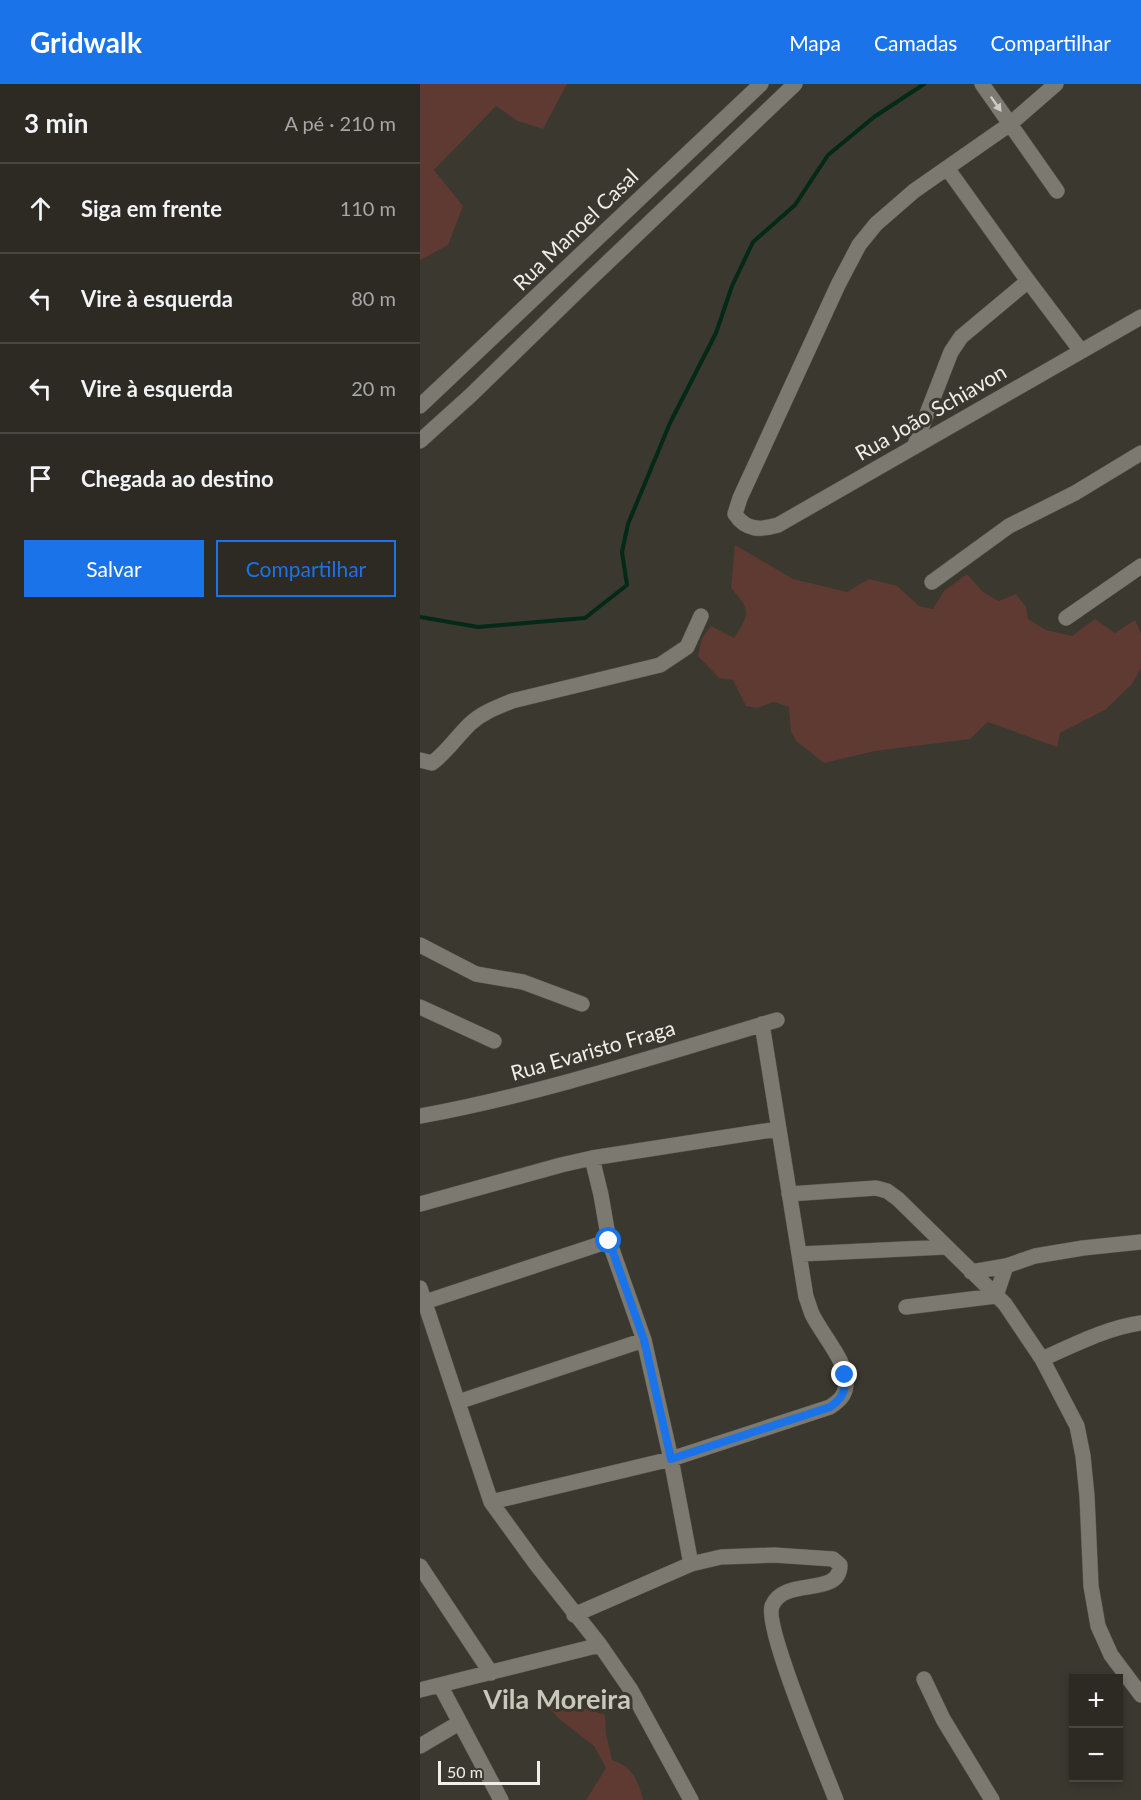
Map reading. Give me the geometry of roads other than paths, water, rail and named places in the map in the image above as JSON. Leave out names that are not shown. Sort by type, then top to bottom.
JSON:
[{"type":"street","name":"Rua Manoel Casal","points":[[420,406],[760,84]]},
{"type":"street","points":[[420,441],[471,395],[795,84]]},
{"type":"street","points":[[982,84],[1057,191]]},
{"type":"street","points":[[1056,84],[1010,124],[947,168],[1081,351]]},
{"type":"street","name":"Rua João Schiavon","points":[[947,168],[914,191],[876,224],[859,245],[838,285],[740,498],[735,514],[739,521],[762,530],[778,525],[1141,317]]},
{"type":"street","points":[[914,447],[951,352],[961,337],[1028,281]]},
{"type":"street","points":[[932,582],[1009,526],[1075,493],[1141,453]]},
{"type":"street","points":[[1066,618],[1141,566]]},
{"type":"street","points":[[420,760],[432,763],[444,754],[471,723],[491,710],[512,701],[660,666],[687,647],[701,616]]},
{"type":"street","points":[[420,945],[476,974],[524,982],[582,1004]]},
{"type":"street","points":[[420,1007],[494,1041]]},
{"type":"street","name":"Rua Evaristo Fraga","points":[[420,1116],[467,1108],[581,1078],[770,1022],[778,1129]]},
{"type":"street","points":[[420,1204],[592,1158],[778,1129],[801,1254],[806,1297],[845,1375],[846,1386],[843,1397],[830,1407],[671,1459],[491,1502]]},
{"type":"street","points":[[592,1158],[609,1241],[644,1340],[671,1459],[691,1563]]},
{"type":"street","points":[[789,1194],[876,1188],[887,1191],[898,1199],[1005,1305],[1042,1359],[1077,1426],[1083,1456],[1091,1586],[1098,1626],[1111,1655],[1141,1695]]},
{"type":"street","points":[[609,1241],[422,1295],[491,1502],[574,1616],[600,1645],[631,1690],[691,1800]]},
{"type":"street","points":[[971,1272],[1006,1266],[1035,1256],[1141,1242]]},
{"type":"street","points":[[801,1254],[945,1247]]},
{"type":"street","points":[[996,1296],[1006,1266]]},
{"type":"street","points":[[906,1307],[996,1296]]},
{"type":"street","points":[[1042,1359],[1095,1336],[1127,1325],[1141,1323]]},
{"type":"street","points":[[458,1402],[644,1340]]},
{"type":"street","points":[[574,1616],[691,1563],[721,1557],[774,1555],[833,1559],[840,1565],[840,1572],[836,1579],[821,1585],[794,1588],[780,1595],[772,1606],[771,1623],[800,1709],[836,1800]]},
{"type":"street","points":[[420,1566],[491,1673]]},
{"type":"street","points":[[420,1690],[600,1645]]},
{"type":"street","points":[[924,1679],[943,1719],[992,1800]]},
{"type":"street","points":[[440,1685],[501,1800]]},
{"type":"street","points":[[420,1746],[459,1723]]},
{"type":"waterway","points":[[420,617],[478,627],[585,618],[627,585],[622,552],[628,524],[670,423],[716,333],[732,286],[753,242],[795,205],[828,155],[874,117],[924,84]]},
{"type":"district","name":"Vila Moreira","points":[[557,1700]]}]
